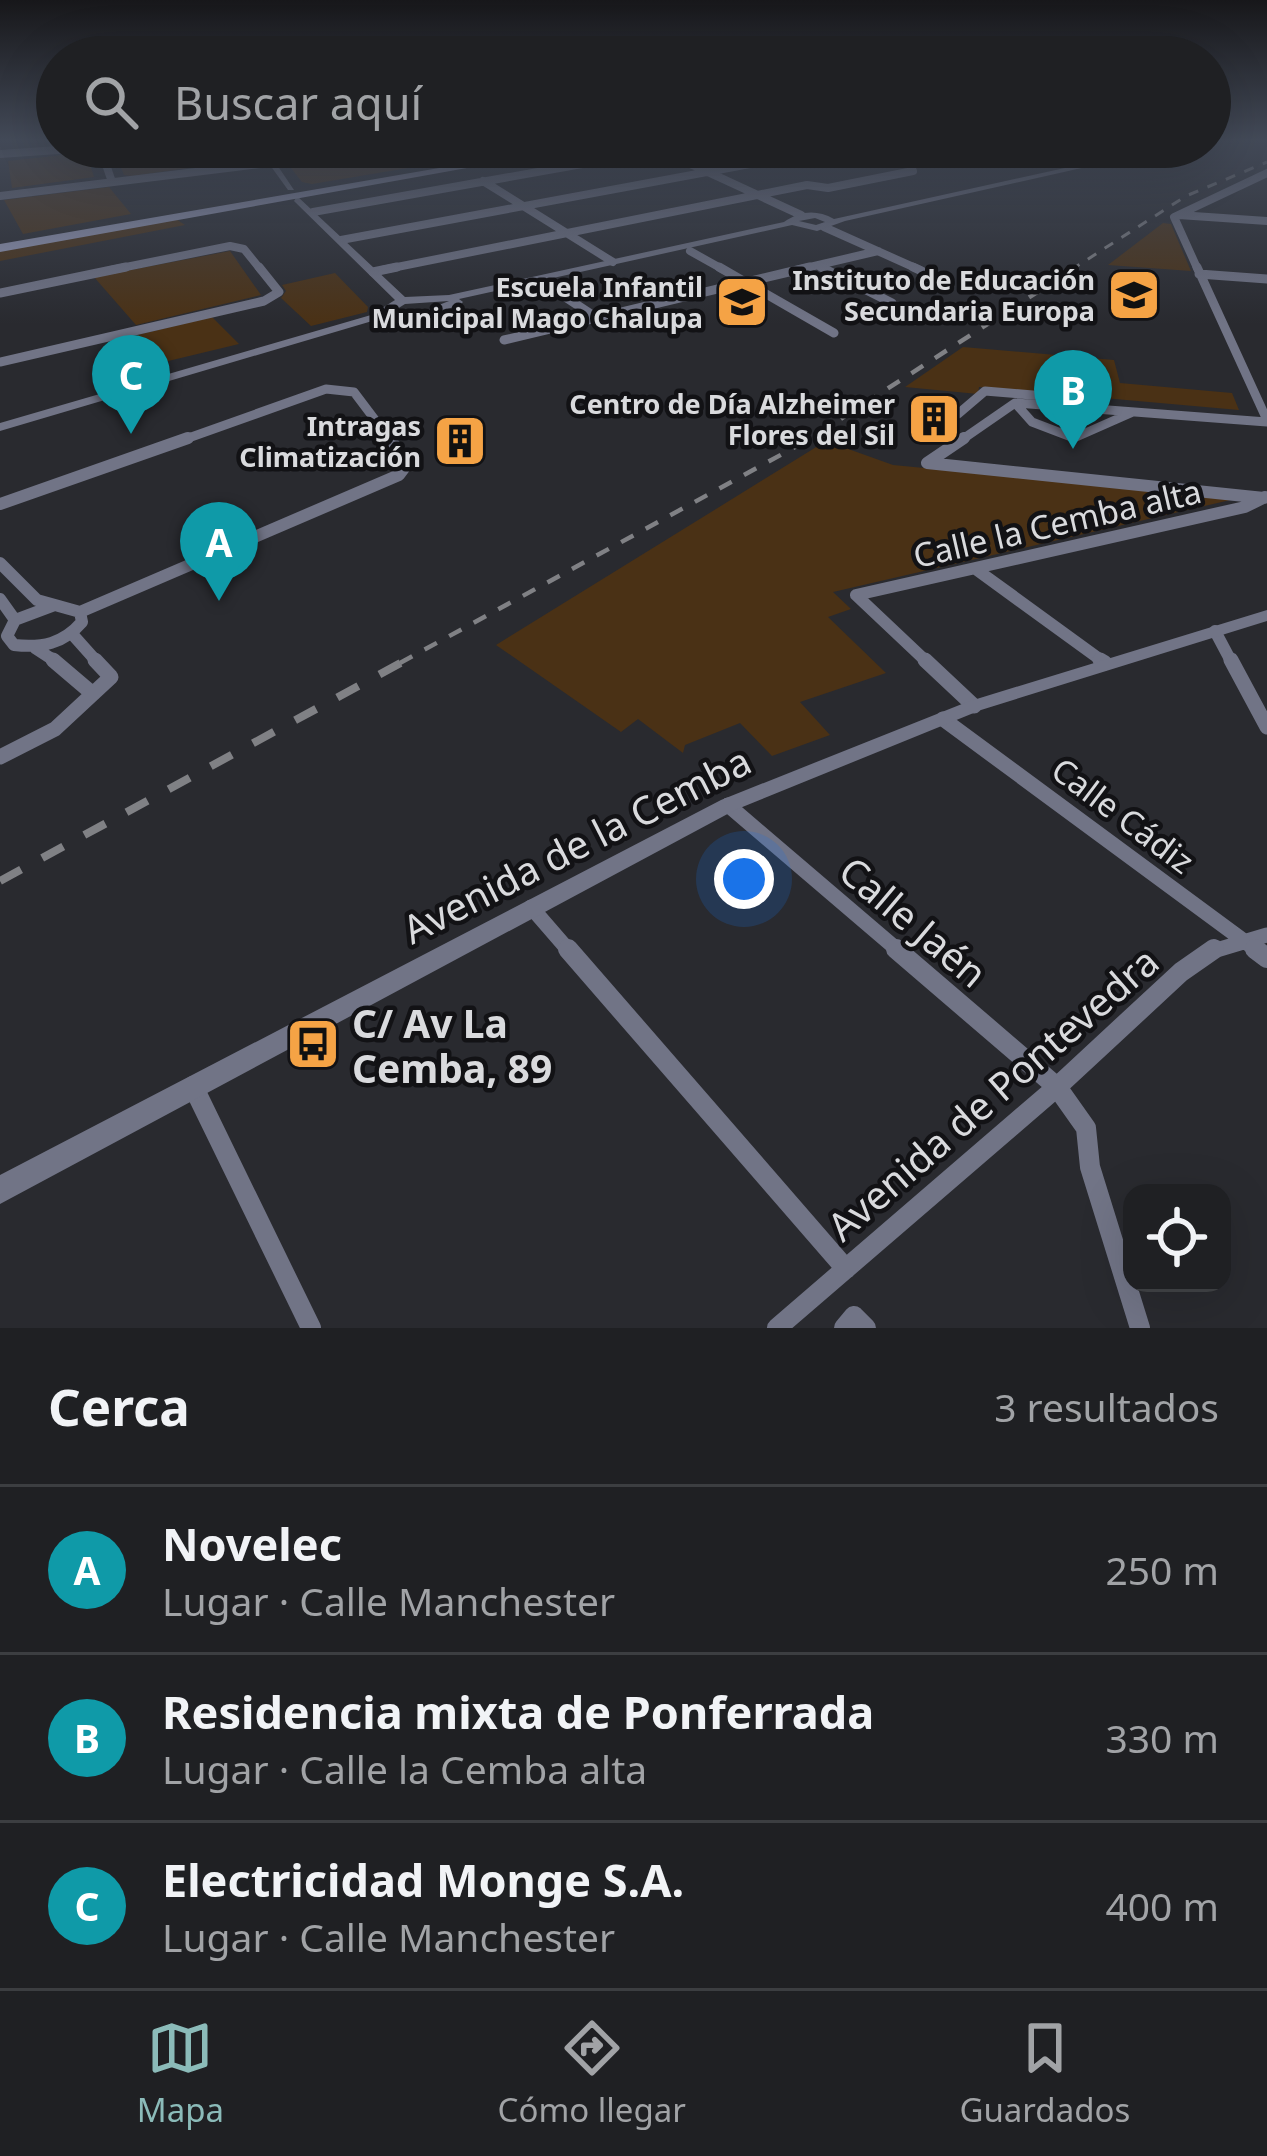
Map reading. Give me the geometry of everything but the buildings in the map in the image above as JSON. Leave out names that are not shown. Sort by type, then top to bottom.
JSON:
[{"type":"main road","points":[[0,246],[240,200]]},
{"type":"street","points":[[303,200],[373,272],[400,310]]},
{"type":"street","points":[[314,212],[380,200]]},
{"type":"street","points":[[513,200],[613,262]]},
{"type":"street","points":[[341,240],[561,200]]},
{"type":"street","points":[[373,272],[732,200]]},
{"type":"street","points":[[765,200],[798,221]]},
{"type":"street","points":[[828,222],[919,200]]},
{"type":"street","points":[[0,430],[400,310],[429,316],[437,304],[613,262],[798,221],[828,222],[928,200]]},
{"type":"street","points":[[1209,200],[1174,217],[1266,419]]},
{"type":"street","points":[[1179,215],[1267,221]]},
{"type":"street","points":[[437,304],[690,250],[798,221]]},
{"type":"street","points":[[828,222],[930,275]]},
{"type":"street","points":[[0,293],[230,246],[244,249],[278,292],[264,301],[0,362]]},
{"type":"street","points":[[690,250],[834,333]]},
{"type":"street","points":[[504,340],[878,251]]},
{"type":"street","points":[[819,266],[892,303]]},
{"type":"street","points":[[1199,274],[1267,279]]},
{"type":"street","points":[[544,283],[598,318]]},
{"type":"street","points":[[0,504],[326,388],[354,392],[408,463],[399,475],[80,612],[37,601],[0,563]]},
{"type":"street","points":[[940,408],[958,414],[985,391],[1266,419]]},
{"type":"street","points":[[1265,497],[927,463],[1015,403],[1266,419]]},
{"type":"street","points":[[1015,403],[1037,425],[1074,438],[1133,412]]},
{"type":"street","name":"Calle la Cemba alta","points":[[974,706],[856,595],[1245,507],[1265,497]]},
{"type":"street","points":[[977,570],[1105,663]]},
{"type":"street","points":[[0,599],[15,620]]},
{"type":"street","points":[[55,605],[15,620],[7,648],[35,648],[73,635],[82,622],[80,612]]},
{"type":"street","name":"Avenida de la Cemba","points":[[0,1190],[728,806],[974,706],[1267,615]]},
{"type":"street","points":[[1215,632],[1267,727]]},
{"type":"street","points":[[0,757],[56,729],[111,677],[73,635]]},
{"type":"street","points":[[35,648],[68,668],[93,694]]},
{"type":"street","name":"Calle Cádiz","points":[[944,719],[1267,958]]},
{"type":"street","name":"Calle Jaén","points":[[728,806],[1058,1087],[1087,1127],[1090,1167],[1140,1328]]},
{"type":"street","points":[[531,908],[845,1269]]},
{"type":"street","name":"Avenida de Pontevedra","points":[[779,1327],[1058,1087],[1181,972],[1217,947],[1267,935]]},
{"type":"street","points":[[193,1086],[310,1328]]},
{"type":"street","points":[[844,1328],[854,1316],[866,1328]]},
{"type":"shaded area","points":[[4,200],[120,200],[131,214],[23,234]]},
{"type":"shaded area","points":[[176,219],[185,225],[0,261],[0,251]]},
{"type":"shaded area","points":[[1163,223],[1171,224],[1191,271],[1108,265]]},
{"type":"shaded area","points":[[230,251],[261,295],[136,325],[94,277]]},
{"type":"shaded area","points":[[335,273],[368,307],[367,312],[311,326],[281,298],[286,291],[282,285]]},
{"type":"shaded area","points":[[212,317],[239,344],[160,363],[137,335]]},
{"type":"shaded area","points":[[963,347],[1114,360],[1120,383],[1232,393],[1239,410],[979,387],[978,394],[905,387]]},
{"type":"shaded area","points":[[826,441],[893,465],[1239,498],[833,592],[851,609],[828,617],[886,673],[800,702],[830,735],[772,756],[740,723],[685,745],[683,753],[638,719],[621,732],[496,645]]},
{"type":"railway","points":[[1071,270],[1180,200]]},
{"type":"railway","points":[[400,663],[808,440],[1076,267]]},
{"type":"railway","points":[[0,881],[406,660]]},
{"type":"place","name":"Instituto de Educación Secundaria Europa","points":[[1134,295]]},
{"type":"place","name":"Escuela Infantil Municipal Mago Chalupa","points":[[742,302]]},
{"type":"place","name":"Centro de Día Alzheimer Flores del Sil","points":[[934,419]]},
{"type":"place","name":"Electricidad Monge S.A.","points":[[131,434]]},
{"type":"place","name":"Intragas Climatización","points":[[460,441]]},
{"type":"place","name":"Residencia mixta de Ponferrada","points":[[1073,449]]},
{"type":"place","name":"Novelec","points":[[219,601]]},
{"type":"place","name":"C/ Av La Cemba, 89","points":[[313,1044]]}]
